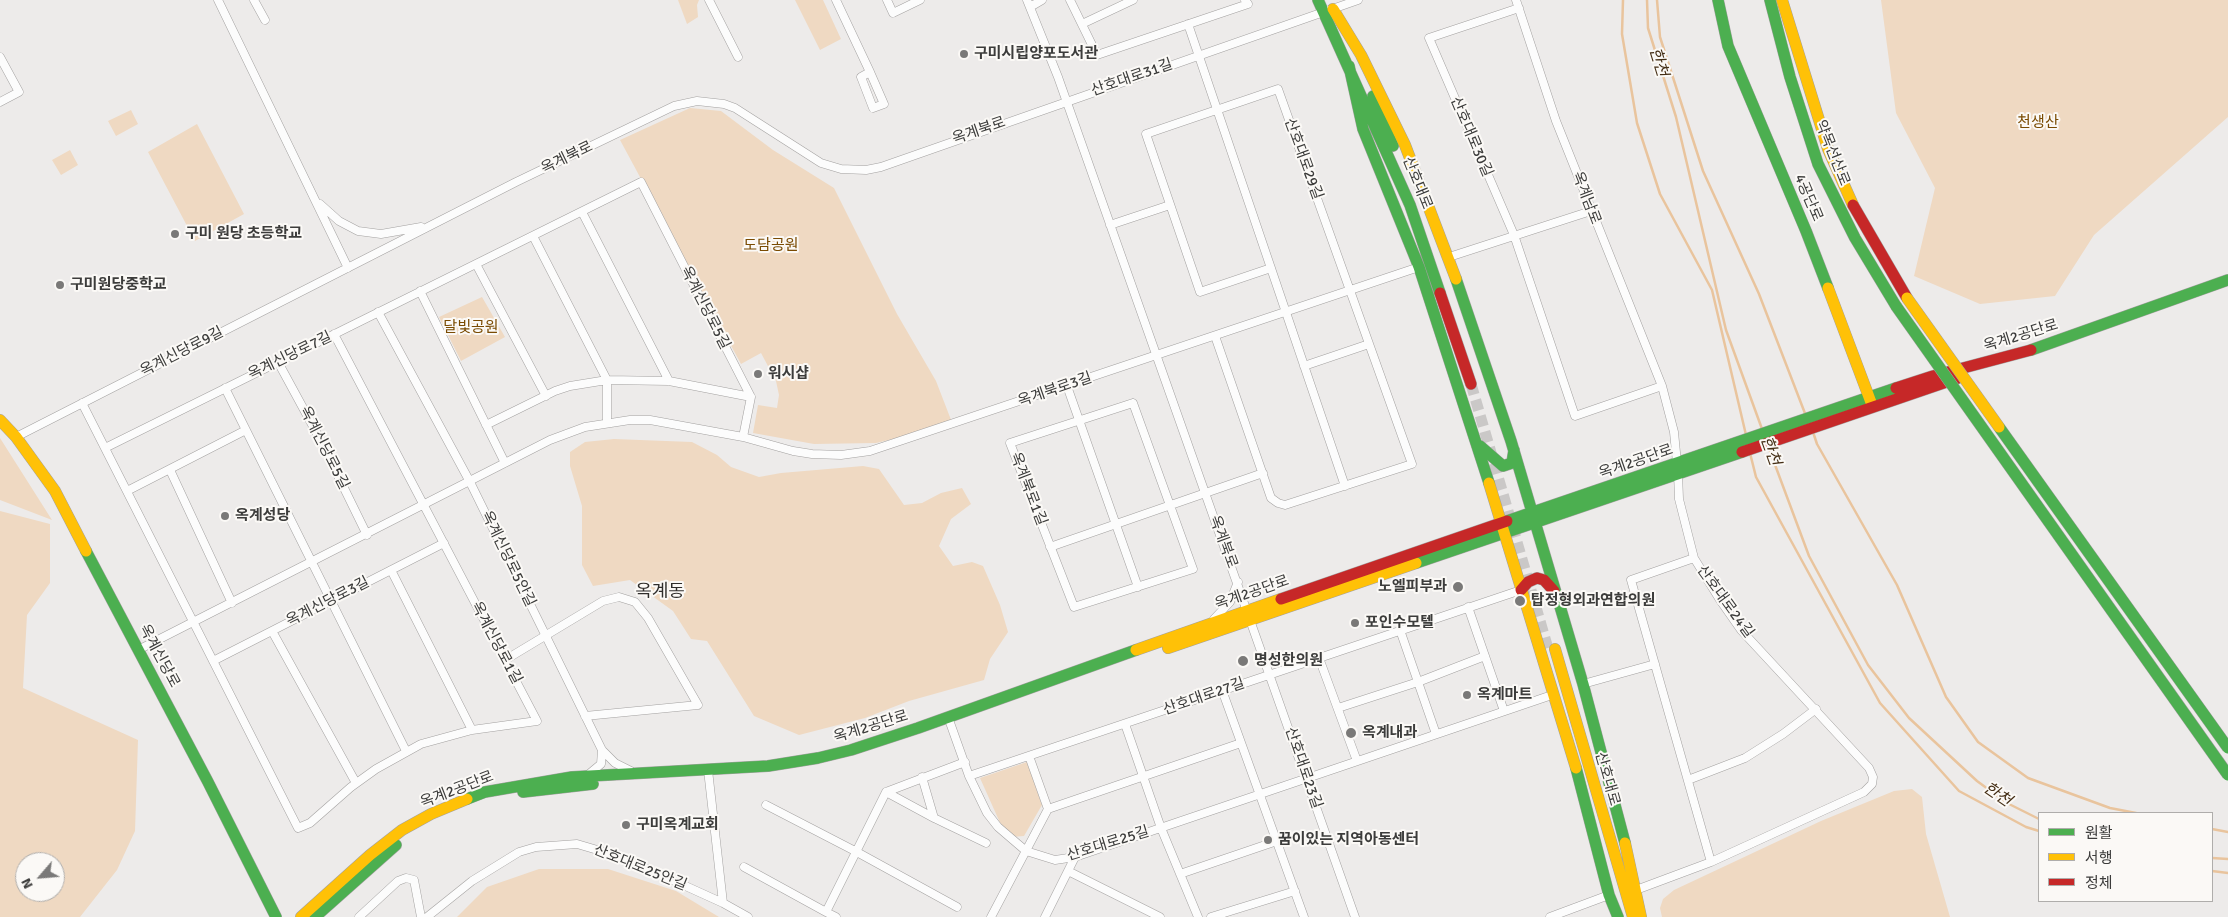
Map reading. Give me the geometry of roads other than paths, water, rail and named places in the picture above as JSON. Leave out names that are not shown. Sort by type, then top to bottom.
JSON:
[{"type":"main road","name":"산호대로","points":[[1318,0],[1328,7],[1368,84],[1458,322],[1473,383],[1410,205],[1349,66],[1328,7]]},
{"type":"main road","name":"4공단로","points":[[1718,0],[1728,46],[1806,231],[1871,402]]},
{"type":"main road","name":"약목선산로","points":[[1770,0],[1790,77],[1818,164],[1855,238],[1896,306],[2228,775]]},
{"type":"main road","name":"약목선산로","points":[[1782,0],[1828,149],[1843,186],[1864,226],[1907,298],[2228,748]]},
{"type":"main road","points":[[1328,7],[1361,55],[1405,144],[1448,256],[1514,449],[1535,517],[1623,832],[1641,917]]},
{"type":"main road","points":[[1349,66],[1363,129],[1419,267],[1477,442],[1552,695],[1575,765],[1610,895],[1618,917]]},
{"type":"main road","name":"옥계2공단로","points":[[1871,402],[1951,370],[2020,354],[2228,280]]},
{"type":"main road","name":"옥계2공단로","points":[[950,721],[1249,615],[1871,402],[1972,373],[2014,364],[2228,288]]},
{"type":"main road","name":"옥계신당로","points":[[0,420],[16,437],[55,491],[208,782],[276,917]]},
{"type":"main road","points":[[1477,442],[1495,462],[1503,466],[1512,463],[1514,449]]},
{"type":"main road","points":[[1521,590],[1528,582],[1537,578],[1548,583],[1556,594]]},
{"type":"main road","name":"옥계2공단로","points":[[301,917],[370,855],[402,830],[431,814],[492,790],[544,780],[636,773],[750,776],[858,756],[1208,624],[1249,615]]},
{"type":"main road","name":"산호대로","points":[[1626,917],[1606,853],[1552,651],[1633,917]]},
{"type":"main road","name":"옥계2공단로","points":[[315,917],[397,844],[423,827],[465,807],[511,794],[544,789],[708,774]]},
{"type":"street","points":[[218,0],[348,268]]},
{"type":"street","points":[[254,0],[265,20]]},
{"type":"street","points":[[709,0],[738,57]]},
{"type":"street","points":[[836,0],[870,72]]},
{"type":"street","points":[[887,0],[893,12],[920,0]]},
{"type":"street","name":"옥계북로","points":[[1042,0],[1028,3],[1066,101],[1249,615]]},
{"type":"street","points":[[1070,0],[1097,55],[1248,4],[1245,0]]},
{"type":"street","points":[[1082,24],[1133,0]]},
{"type":"street","name":"산호대로31길","points":[[1066,101],[1328,7],[1358,0]]},
{"type":"street","name":"옥계남로","points":[[1429,38],[1517,4],[1536,66],[1590,211],[1662,386],[1674,432],[1678,468]]},
{"type":"street","points":[[1188,24],[1345,486]]},
{"type":"street","name":"산호대로30길","points":[[1429,38],[1514,236],[1575,416],[1662,386]]},
{"type":"street","points":[[0,56],[19,92],[0,102]]},
{"type":"street","name":"산호대로29길","points":[[1216,336],[1271,498],[1286,505],[1412,464],[1278,89],[1146,134],[1200,292],[1271,268]]},
{"type":"street","name":"옥계북로","points":[[348,268],[666,109],[684,103],[714,102],[735,108],[811,158],[829,166],[853,170],[881,166],[1066,101]]},
{"type":"street","name":"옥계신당로7길","points":[[105,448],[641,182]]},
{"type":"street","name":"옥계신당로5길","points":[[641,182],[751,397]]},
{"type":"street","points":[[310,190],[322,207],[339,221],[358,231],[392,234],[433,224]]},
{"type":"street","points":[[1110,225],[1170,205]]},
{"type":"street","points":[[1448,256],[1590,211]]},
{"type":"street","points":[[582,212],[669,381]]},
{"type":"street","points":[[533,236],[606,380],[608,422]]},
{"type":"street","points":[[476,264],[546,396]]},
{"type":"street","points":[[1157,356],[1419,267]]},
{"type":"street","name":"옥계신당로9길","points":[[16,437],[348,268]]},
{"type":"street","points":[[420,292],[506,463]]},
{"type":"street","points":[[378,312],[470,482]]},
{"type":"street","points":[[334,334],[424,506]]},
{"type":"street","points":[[1304,366],[1370,344]]},
{"type":"street","name":"옥계북로3길","points":[[743,437],[793,451],[841,455],[870,451],[1157,356]]},
{"type":"street","name":"옥계신당로5길","points":[[278,362],[321,441],[367,535]]},
{"type":"street","points":[[138,650],[570,432],[608,422],[650,420],[743,437],[751,397],[669,381],[606,380],[570,386],[486,424]]},
{"type":"street","points":[[1067,386],[1138,586]]},
{"type":"street","points":[[225,388],[406,751]]},
{"type":"street","points":[[82,403],[194,622]]},
{"type":"street","name":"옥계북로1길","points":[[1133,403],[1194,569],[1074,607],[1010,443],[1079,420],[1133,403]]},
{"type":"street","points":[[127,491],[246,430]]},
{"type":"street","name":"산호대로24길","points":[[1636,890],[1711,862],[1869,789],[1873,777],[1869,768],[1741,630],[1694,558],[1679,500],[1678,468]]},
{"type":"street","points":[[170,470],[232,603]]},
{"type":"street","points":[[1050,547],[1263,473]]},
{"type":"street","name":"옥계신당로5안길","points":[[470,482],[602,750],[615,763],[636,773]]},
{"type":"street","name":"옥계신당로1길","points":[[194,622],[298,828],[310,823],[356,783],[406,751],[435,739],[472,730],[537,721],[424,506]]},
{"type":"street","name":"옥계신당로3길","points":[[213,661],[444,543]]},
{"type":"street","points":[[1694,558],[1631,580],[1711,862]]},
{"type":"street","points":[[391,570],[472,730]]},
{"type":"street","points":[[1208,624],[1230,602],[1238,582]]},
{"type":"street","name":"산호대로27길","points":[[970,776],[1521,590]]},
{"type":"street","points":[[505,660],[603,601],[619,597],[635,602],[648,618],[698,705],[585,716]]},
{"type":"street","points":[[1468,607],[1504,711]]},
{"type":"street","name":"산호대로23길","points":[[1249,615],[1355,917]]},
{"type":"street","points":[[1400,630],[1436,734]]},
{"type":"street","points":[[272,631],[356,783]]},
{"type":"street","points":[[1338,708],[1418,682],[1485,656]]},
{"type":"street","points":[[1319,658],[1357,761]]},
{"type":"street","points":[[1583,684],[1655,664]]},
{"type":"street","points":[[1222,690],[1304,917]]},
{"type":"street","name":"산호대로25길","points":[[950,721],[970,776],[987,813],[998,827],[1026,851],[1055,860],[1075,857],[1552,695]]},
{"type":"street","points":[[1688,780],[1745,758],[1783,734],[1816,709]]},
{"type":"street","name":"산호대로25길","points":[[1125,724],[1161,828]]},
{"type":"street","points":[[991,917],[1048,809],[1144,778],[1241,743]]},
{"type":"street","points":[[586,776],[601,764],[602,750]]},
{"type":"street","points":[[1029,756],[1048,809]]},
{"type":"street","points":[[826,912],[886,792],[965,762]]},
{"type":"street","points":[[708,774],[723,903]]},
{"type":"street","points":[[922,777],[934,818]]},
{"type":"street","points":[[886,792],[986,843]]},
{"type":"street","points":[[766,805],[957,907]]},
{"type":"street","points":[[1161,828],[1198,917]]},
{"type":"street","points":[[1180,874],[1277,841]]},
{"type":"street","name":"산호대로25안길","points":[[427,917],[498,864],[518,852],[555,844],[577,844],[611,854],[723,903],[748,917]]},
{"type":"street","points":[[1045,917],[1075,857]]},
{"type":"street","points":[[744,867],[836,917]]},
{"type":"street","points":[[1068,871],[1160,917]]},
{"type":"street","points":[[359,917],[398,881],[406,878],[414,880],[421,917]]},
{"type":"street","points":[[1210,917],[1294,891]]},
{"type":"street","points":[[1550,917],[1610,895]]},
{"type":"waterway","points":[[1623,0],[1622,34],[1637,123],[1660,194],[1712,290],[1746,435]]},
{"type":"waterway","name":"한천","points":[[1647,0],[1648,28],[1676,117],[1726,330],[1762,429]]},
{"type":"waterway","points":[[1657,0],[1660,37],[1703,171],[1759,294],[1806,416]]},
{"type":"waterway","points":[[1813,432],[1817,444],[1897,585],[1946,697],[1978,742],[2028,778],[2110,808],[2131,812]]},
{"type":"waterway","name":"한천","points":[[1768,446],[1809,556],[1868,665],[1909,718],[1977,781],[2007,803],[2038,818]]},
{"type":"waterway","points":[[1750,453],[1756,477],[1880,703],[1959,791],[2026,827],[2038,831]]},
{"type":"waterway","points":[[2213,829],[2228,832]]},
{"type":"waterway","name":"한천","points":[[2213,858],[2228,859]]},
{"type":"waterway","points":[[2213,871],[2228,873]]},
{"type":"tunnel","points":[[1471,384],[1549,652]]},
{"type":"place","name":"구미시립양포도서관","points":[[964,54]]},
{"type":"place","name":"구미 원당 초등학교","points":[[175,234]]},
{"type":"place","name":"구미원당중학교","points":[[60,285]]},
{"type":"place","name":"워시샵","points":[[758,374]]},
{"type":"place","name":"옥계성당","points":[[225,516]]},
{"type":"place","name":"노엘피부과","points":[[1458,587]]},
{"type":"place","name":"탑정형외과연합의원","points":[[1520,601]]},
{"type":"place","name":"포인수모텔","points":[[1355,623]]},
{"type":"place","name":"명성한의원","points":[[1243,661]]},
{"type":"place","name":"옥계마트","points":[[1467,695]]},
{"type":"place","name":"옥계내과","points":[[1351,733]]},
{"type":"place","name":"구미옥계교회","points":[[626,825]]},
{"type":"place","name":"꿈이있는 지역아동센터","points":[[1268,840]]},
{"type":"district","name":"옥계동","points":[[660,592]]},
{"type":"park label","name":"천생산","points":[[2038,123]]},
{"type":"park label","name":"도담공원","points":[[771,246]]},
{"type":"park label","name":"달빛공원","points":[[471,328]]}]
